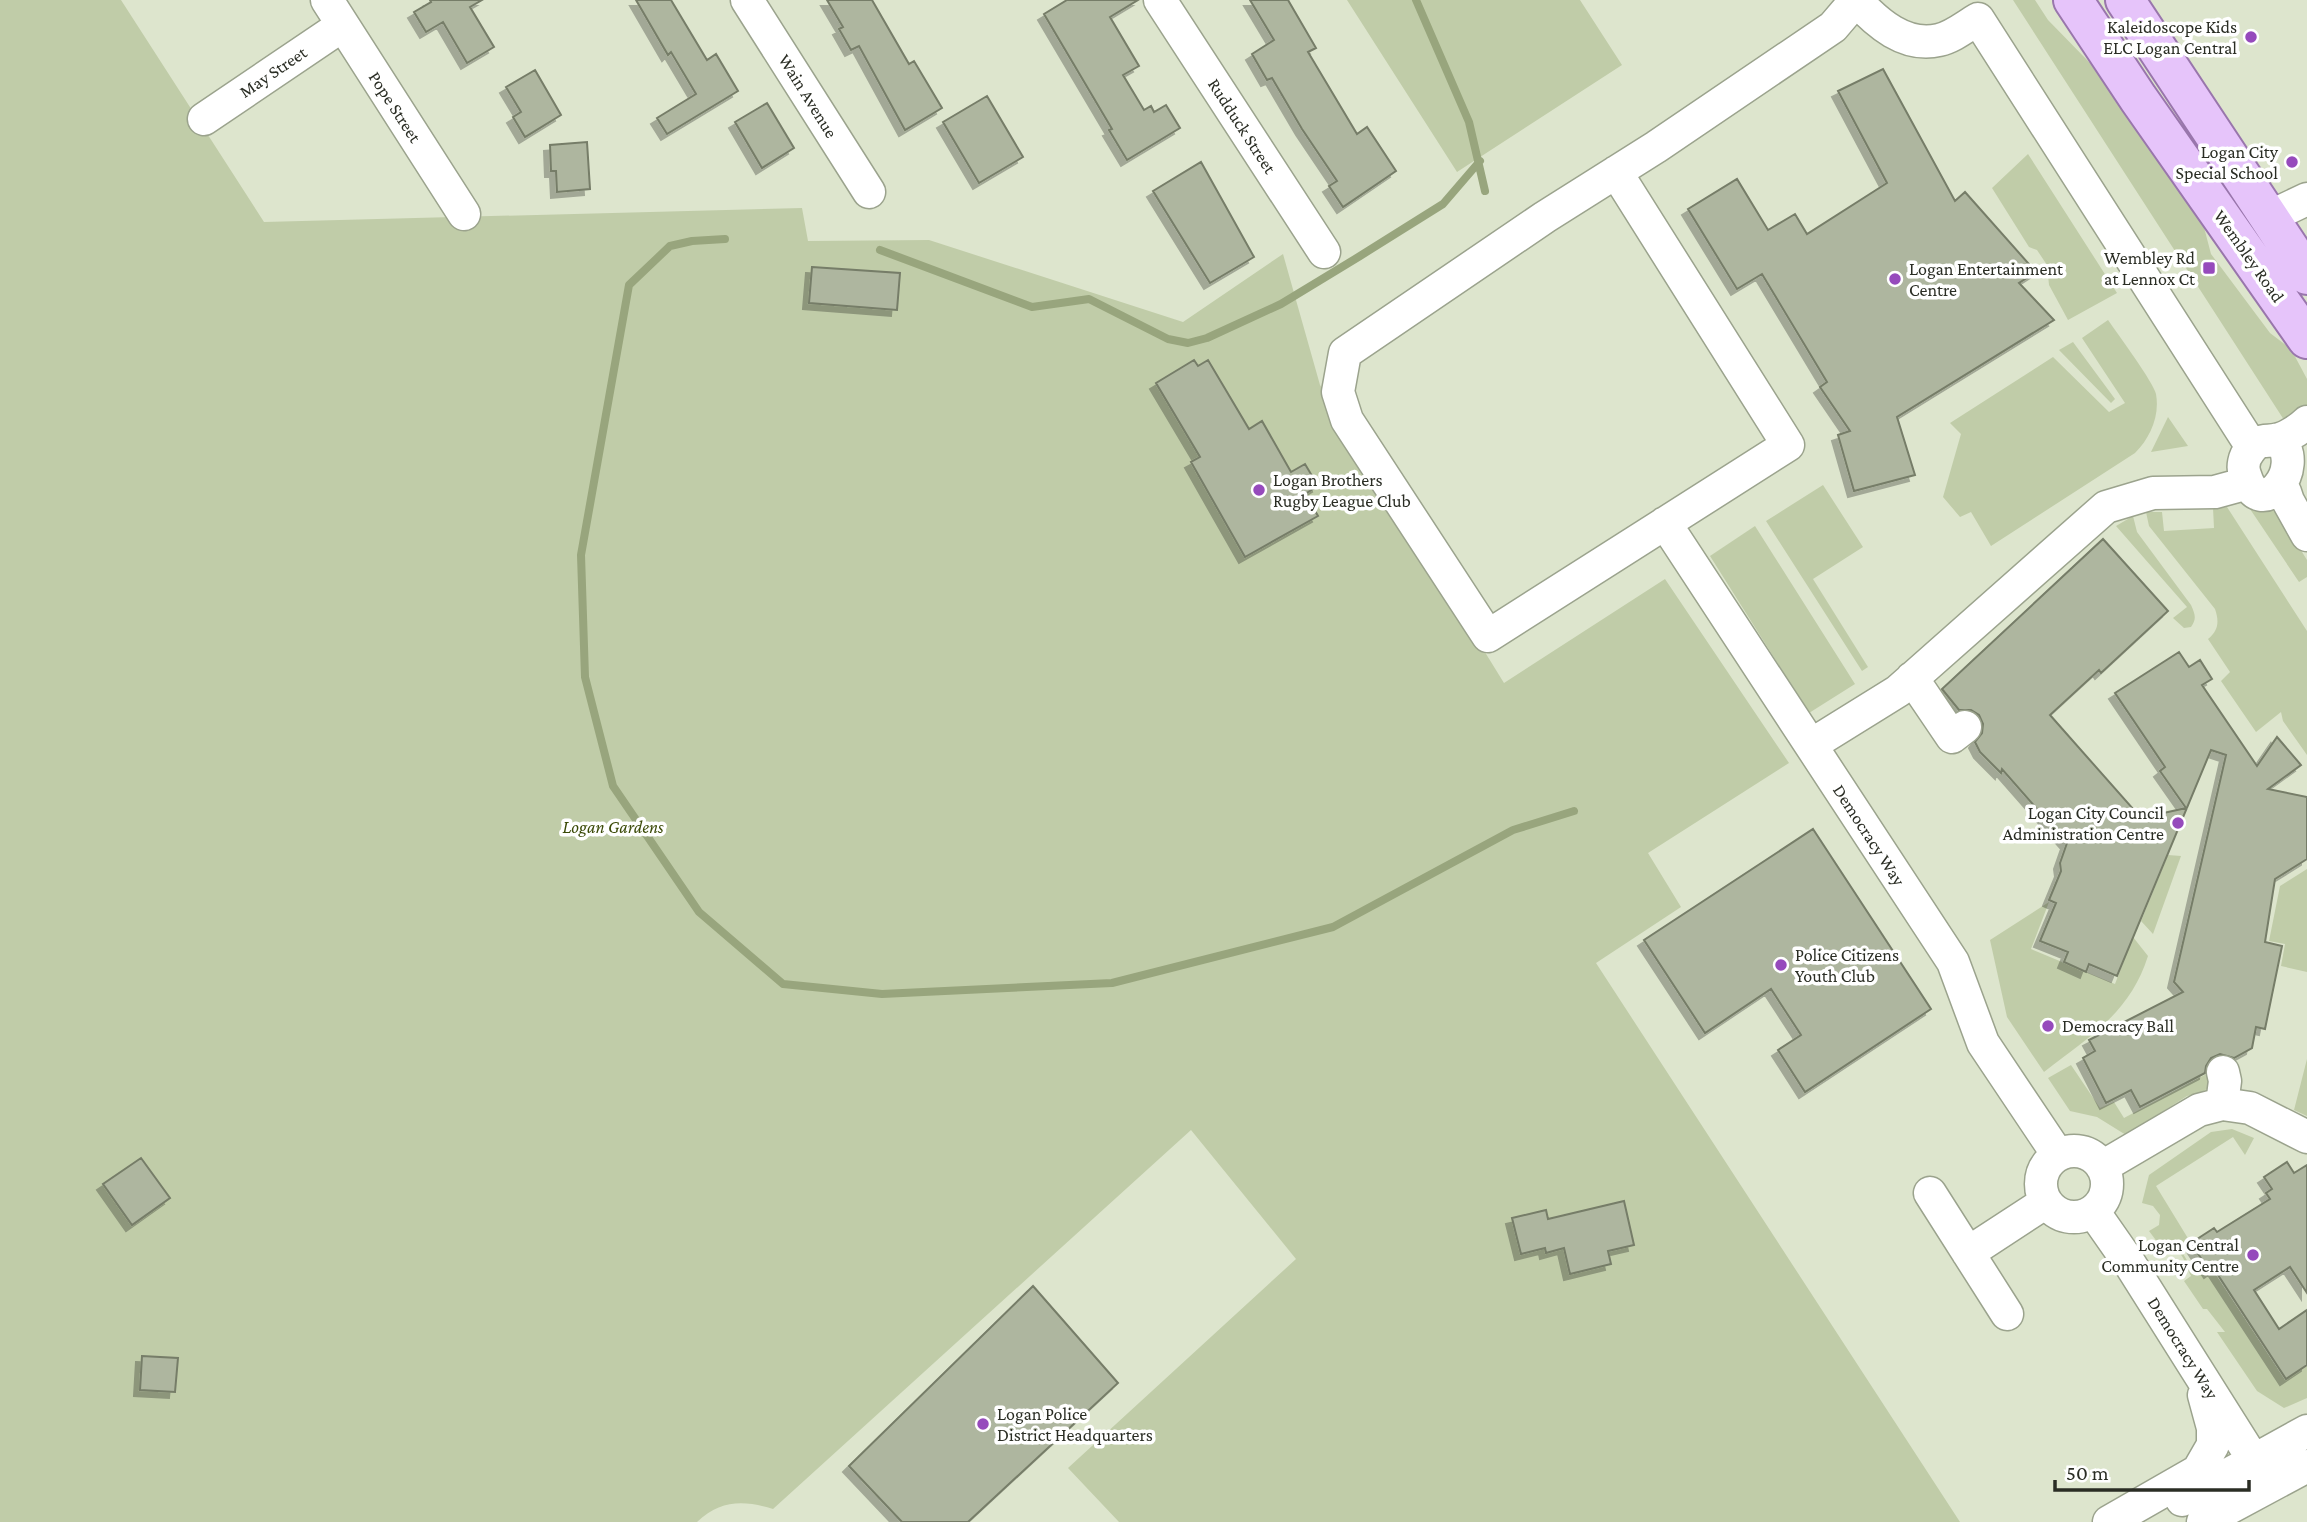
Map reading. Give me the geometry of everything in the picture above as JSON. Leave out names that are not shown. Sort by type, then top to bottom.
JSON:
[{"type":"main road","name":"Wembley Road","points":[[2073,0],[2137,98],[2307,339]]},
{"type":"main road","name":"Wembley Road","points":[[2125,0],[2307,275]]},
{"type":"street","name":"Wain Avenue","points":[[747,0],[869,192]]},
{"type":"street","name":"Rudduck Street","points":[[1160,0],[1324,252]]},
{"type":"street","points":[[1616,172],[1788,445],[1488,636],[1347,420],[1338,392],[1345,353],[1833,27],[1856,0],[1874,20],[1901,36],[1919,41],[1939,40],[1979,19],[2265,443]]},
{"type":"street","name":"May Street","points":[[204,119],[335,13]]},
{"type":"street","name":"Pope Street","points":[[335,13],[464,214]]},
{"type":"street","points":[[2269,217],[2307,198]]},
{"type":"street","points":[[2296,481],[2276,495],[2264,494],[2248,483],[2244,463],[2265,443],[2307,422]]},
{"type":"street","points":[[2265,443],[2287,444],[2296,453],[2299,462],[2296,481],[2288,501],[2307,535]]},
{"type":"street","points":[[1811,745],[1898,691],[2106,507],[2153,493],[2215,492],[2248,483]]},
{"type":"street","name":"Democracy Way","points":[[1665,523],[1953,962],[1983,1043],[2058,1155]]},
{"type":"street","points":[[1912,678],[1952,737],[1965,727]]},
{"type":"street","points":[[2222,1104],[2225,1081],[2223,1072]]},
{"type":"street","points":[[2102,1167],[2199,1111],[2222,1104],[2250,1108],[2307,1137]]},
{"type":"street","points":[[2068,1152],[2087,1154],[2102,1167],[2107,1186],[2105,1195],[2093,1211],[2084,1216],[2062,1215],[2046,1202],[2042,1192],[2044,1171],[2058,1155],[2068,1152]]},
{"type":"street","points":[[1930,1194],[2007,1314]]},
{"type":"street","points":[[1968,1253],[2046,1202]]},
{"type":"street","name":"Democracy Way","points":[[2093,1211],[2130,1264],[2263,1473]]},
{"type":"street","points":[[2109,1522],[2199,1471],[2213,1444],[2213,1428],[2197,1370]]},
{"type":"street","points":[[2203,1522],[2263,1473],[2307,1431]]},
{"type":"street","points":[[2140,1522],[2263,1473],[2307,1466]]},
{"type":"green space","name":"Logan Gardens","points":[[0,0],[121,0],[264,222],[802,208],[808,241],[929,240],[1183,322],[1283,254],[1320,385],[1504,683],[1665,579],[1789,763],[1648,853],[1681,907],[1596,963],[1960,1522],[1119,1522],[1068,1468],[1296,1259],[1191,1130],[773,1509],[752,1504],[733,1504],[715,1509],[697,1522],[0,1522]]},
{"type":"green space","points":[[1347,0],[1580,0],[1622,65],[1457,172]]},
{"type":"green space","points":[[2013,0],[2035,0],[2048,20],[2129,103],[2200,212],[2211,254],[2270,333],[2291,349],[2307,379],[2307,406],[2286,423]]},
{"type":"green space","points":[[2028,154],[2117,293],[2068,320],[2049,285],[2047,265],[2037,250],[2029,247],[1992,188]]},
{"type":"green space","points":[[2108,320],[2154,388],[2157,410],[2149,434],[2135,453],[1991,546],[1971,512],[1960,517],[1943,497],[1961,434],[1950,423],[2053,357],[2109,412],[2125,403],[2082,338]]},
{"type":"green space","points":[[2073,342],[2115,399],[2111,403],[2059,350]]},
{"type":"green space","points":[[2168,417],[2188,446],[2151,452]]},
{"type":"green space","points":[[1823,485],[1863,547],[1813,579],[1868,667],[1862,671],[1766,521]]},
{"type":"green space","points":[[2248,506],[2268,507],[2279,515],[2307,560],[2307,577],[2299,582]]},
{"type":"green space","points":[[2227,507],[2307,631],[2307,755],[2283,721],[2281,712],[2256,732],[2221,681],[2230,672],[2208,639],[2217,625],[2215,609],[2149,526],[2146,512],[2162,512],[2164,531],[2214,528],[2213,508]]},
{"type":"green space","points":[[2133,516],[2137,532],[2191,605],[2195,616],[2191,627],[2184,628],[2173,618],[2187,607],[2116,526]]},
{"type":"green space","points":[[1755,526],[1855,684],[1809,713],[1710,556]]},
{"type":"green space","points":[[2168,855],[2181,856],[2153,934],[2141,921]]},
{"type":"green space","points":[[2307,869],[2307,972],[2281,966],[2285,944],[2269,941],[2280,886]]},
{"type":"green space","points":[[2049,902],[2031,949],[2115,984],[2133,937],[2148,956],[2140,976],[2119,1009],[2092,1035],[2044,1072],[2007,1017],[1990,940]]},
{"type":"green space","points":[[2307,1059],[2307,1116],[2294,1110]]},
{"type":"green space","points":[[2071,1065],[2100,1108],[2114,1102],[2124,1118],[2212,1071],[2209,1088],[2187,1096],[2126,1135],[2097,1117],[2070,1111],[2048,1078]]},
{"type":"green space","points":[[2232,1129],[2254,1138],[2245,1155],[2233,1137],[2156,1186],[2189,1240],[2179,1247],[2191,1267],[2200,1261],[2210,1274],[2214,1272],[2285,1380],[2307,1366],[2307,1398],[2284,1408],[2257,1391],[2217,1332],[2225,1332],[2207,1309],[2203,1309],[2184,1281],[2191,1276],[2180,1253],[2164,1251],[2149,1231],[2159,1225],[2160,1215],[2153,1206],[2142,1203],[2149,1175],[2211,1132]]},
{"type":"building","points":[[430,0],[482,0],[470,7],[494,47],[467,63],[443,22],[426,32],[414,12],[431,2]]},
{"type":"building","points":[[636,0],[671,0],[707,60],[716,54],[738,91],[667,134],[657,118],[696,94],[671,52],[668,55]]},
{"type":"building","points":[[827,0],[872,0],[909,64],[914,61],[942,108],[905,130],[859,46],[851,50],[839,29],[843,27]]},
{"type":"building","points":[[1067,0],[1138,0],[1110,17],[1139,66],[1123,75],[1144,110],[1151,106],[1154,112],[1166,105],[1180,128],[1127,160],[1109,130],[1112,129],[1044,14]]},
{"type":"building","points":[[1250,0],[1288,0],[1316,48],[1308,52],[1357,134],[1367,127],[1396,171],[1343,207],[1329,186],[1337,181],[1272,78],[1267,80],[1252,54],[1274,40]]},
{"type":"building","name":"Logan Entertainment Centre","points":[[1883,69],[1955,201],[1965,192],[2036,272],[2019,283],[2054,320],[1897,417],[1915,475],[1854,491],[1838,435],[1850,431],[1820,387],[1827,382],[1762,274],[1737,289],[1688,209],[1737,179],[1768,230],[1795,214],[1807,234],[1887,183],[1838,91]]},
{"type":"building","points":[[535,70],[561,115],[525,137],[513,117],[521,112],[506,87]]},
{"type":"building","points":[[987,96],[1023,157],[979,183],[943,122]]},
{"type":"building","points":[[767,103],[794,148],[762,168],[735,122]]},
{"type":"building","points":[[587,142],[590,189],[557,192],[556,171],[551,171],[550,145]]},
{"type":"building","points":[[1201,162],[1254,257],[1210,283],[1153,191]]},
{"type":"building","points":[[812,267],[900,273],[897,310],[809,303]]},
{"type":"building","name":"Logan Brothers Rugby League Club","points":[[1194,360],[1198,366],[1208,360],[1249,429],[1262,421],[1291,472],[1305,464],[1318,486],[1305,494],[1318,516],[1245,557],[1191,462],[1200,457],[1156,383]]},
{"type":"building","name":"Logan City Council Administration Centre","points":[[2103,539],[2168,611],[2101,673],[2099,670],[2050,715],[2141,818],[2186,808],[2160,771],[2165,767],[2115,693],[2179,652],[2189,667],[2200,660],[2212,679],[2202,685],[2257,766],[2277,737],[2301,765],[2268,789],[2307,797],[2307,859],[2275,879],[2265,942],[2282,946],[2265,1029],[2256,1027],[2252,1048],[2234,1058],[2220,1054],[2211,1058],[2205,1073],[2140,1107],[2131,1090],[2106,1103],[2083,1058],[2095,1051],[2089,1040],[2183,992],[2174,982],[2226,755],[2211,750],[2117,976],[2089,964],[2086,972],[2064,962],[2068,952],[2040,941],[2056,903],[2049,900],[2061,871],[2060,863],[2067,843],[2002,769],[2001,773],[1980,752],[1975,742],[1982,733],[1983,724],[1979,715],[1971,710],[1959,710],[1942,689]]},
{"type":"building","name":"Police Citizens Youth Club","points":[[1813,829],[1931,1009],[1805,1092],[1778,1050],[1801,1035],[1771,989],[1705,1033],[1644,940]]},
{"type":"building","points":[[141,1158],[170,1198],[132,1225],[103,1184]]},
{"type":"building","name":"Logan Central Community Centre","points":[[2287,1162],[2294,1173],[2307,1165],[2307,1293],[2290,1267],[2254,1290],[2279,1329],[2307,1310],[2307,1365],[2286,1379],[2214,1269],[2210,1272],[2191,1243],[2214,1228],[2217,1232],[2270,1199],[2266,1193],[2272,1189],[2264,1177]]},
{"type":"building","points":[[1624,1201],[1634,1245],[1608,1251],[1611,1264],[1570,1274],[1564,1248],[1546,1253],[1545,1248],[1521,1254],[1512,1218],[1546,1210],[1548,1219]]},
{"type":"building","name":"Logan Police District Headquarters","points":[[1033,1286],[1118,1383],[968,1522],[902,1522],[849,1466]]},
{"type":"building","points":[[142,1356],[178,1358],[175,1392],[140,1390]]},
{"type":"waterway","points":[[1416,0],[1469,122],[1485,191]]},
{"type":"waterway","points":[[880,250],[1032,307],[1089,299],[1168,339],[1188,343],[1207,338],[1281,304],[1360,256],[1443,204],[1480,161]]},
{"type":"waterway","points":[[725,239],[692,241],[670,246],[629,285],[581,555],[585,677],[613,786],[699,912],[783,984],[882,994],[1112,983],[1333,927],[1513,830],[1574,811]]},
{"type":"place","name":"Kaleidoscope Kids ELC Logan Central","points":[[2251,37]]},
{"type":"place","name":"Logan City Special School","points":[[2292,162]]},
{"type":"place","name":"Wembley Rd at Lennox Ct","points":[[2209,268]]},
{"type":"place","name":"Logan Entertainment Centre","points":[[1895,279]]},
{"type":"place","name":"Logan Brothers Rugby League Club","points":[[1259,490]]},
{"type":"place","name":"Logan City Council Administration Centre","points":[[2178,823]]},
{"type":"place","name":"Police Citizens Youth Club","points":[[1781,965]]},
{"type":"place","name":"Democracy Ball","points":[[2048,1026]]},
{"type":"place","name":"Logan Central Community Centre","points":[[2253,1255]]},
{"type":"place","name":"Logan Police District Headquarters","points":[[983,1424]]}]
